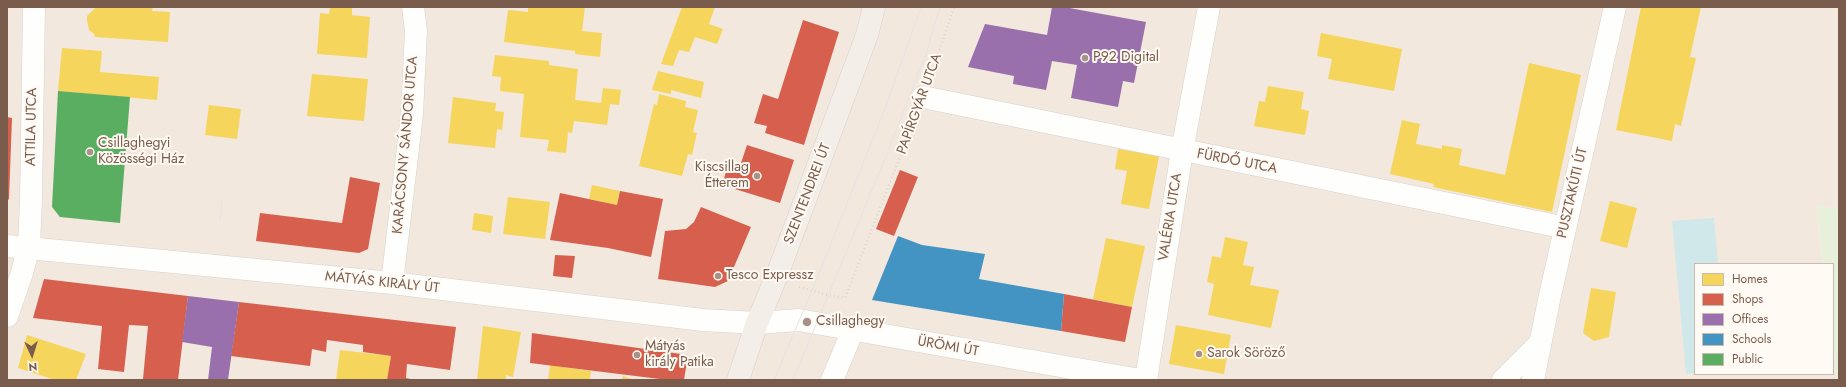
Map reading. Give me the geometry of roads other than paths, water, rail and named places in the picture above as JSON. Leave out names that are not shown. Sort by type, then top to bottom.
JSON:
[{"type":"main road","name":"SZENTENDREI ÚT","points":[[738,380],[757,323],[777,276],[843,101],[867,35],[874,7]]},
{"type":"street","name":"ATTILA UTCA","points":[[7,316],[21,276],[28,247],[31,192],[34,7]]},
{"type":"street","name":"KARÁCSONY SÁNDOR UTCA","points":[[392,283],[412,114],[416,31],[413,7]]},
{"type":"street","name":"VALÉRIA UTCA","points":[[1146,380],[1182,151],[1209,7]]},
{"type":"street","name":"PUSZTAKÚTI ÚT","points":[[1533,380],[1615,7]]},
{"type":"street","name":"FÜRDŐ UTCA","points":[[924,97],[1182,151],[1552,225]]},
{"type":"street","name":"MÁTYÁS KIRÁLY ÚT","points":[[7,246],[392,283],[696,319],[757,323]]},
{"type":"street","name":"ÜRÖMI ÚT","points":[[757,323],[800,320],[1098,377],[1140,380]]},
{"type":"street","points":[[832,380],[853,330]]},
{"type":"street","points":[[1503,380],[1540,344]]},
{"type":"water","points":[[1714,218],[1718,263],[1694,263],[1694,373],[1686,374],[1672,221]]},
{"type":"tram line","points":[[774,380],[818,276],[886,106],[921,7]]},
{"type":"tram line","points":[[793,380],[887,154],[925,57],[940,7]]},
{"type":"tram line","points":[[220,221],[222,201]]},
{"type":"place","name":"P92 Digital","points":[[1085,58]]},
{"type":"place","name":"Csillaghegyi Közösségi Ház","points":[[90,152]]},
{"type":"place","name":"Kiscsillag Étterem","points":[[757,176]]},
{"type":"place","name":"Tesco Expressz","points":[[718,276]]},
{"type":"place","name":"Csillaghegy","points":[[807,322]]},
{"type":"place","name":"Sarok Söröző","points":[[1199,354]]},
{"type":"place","name":"Mátyás király Patika","points":[[637,355]]}]
